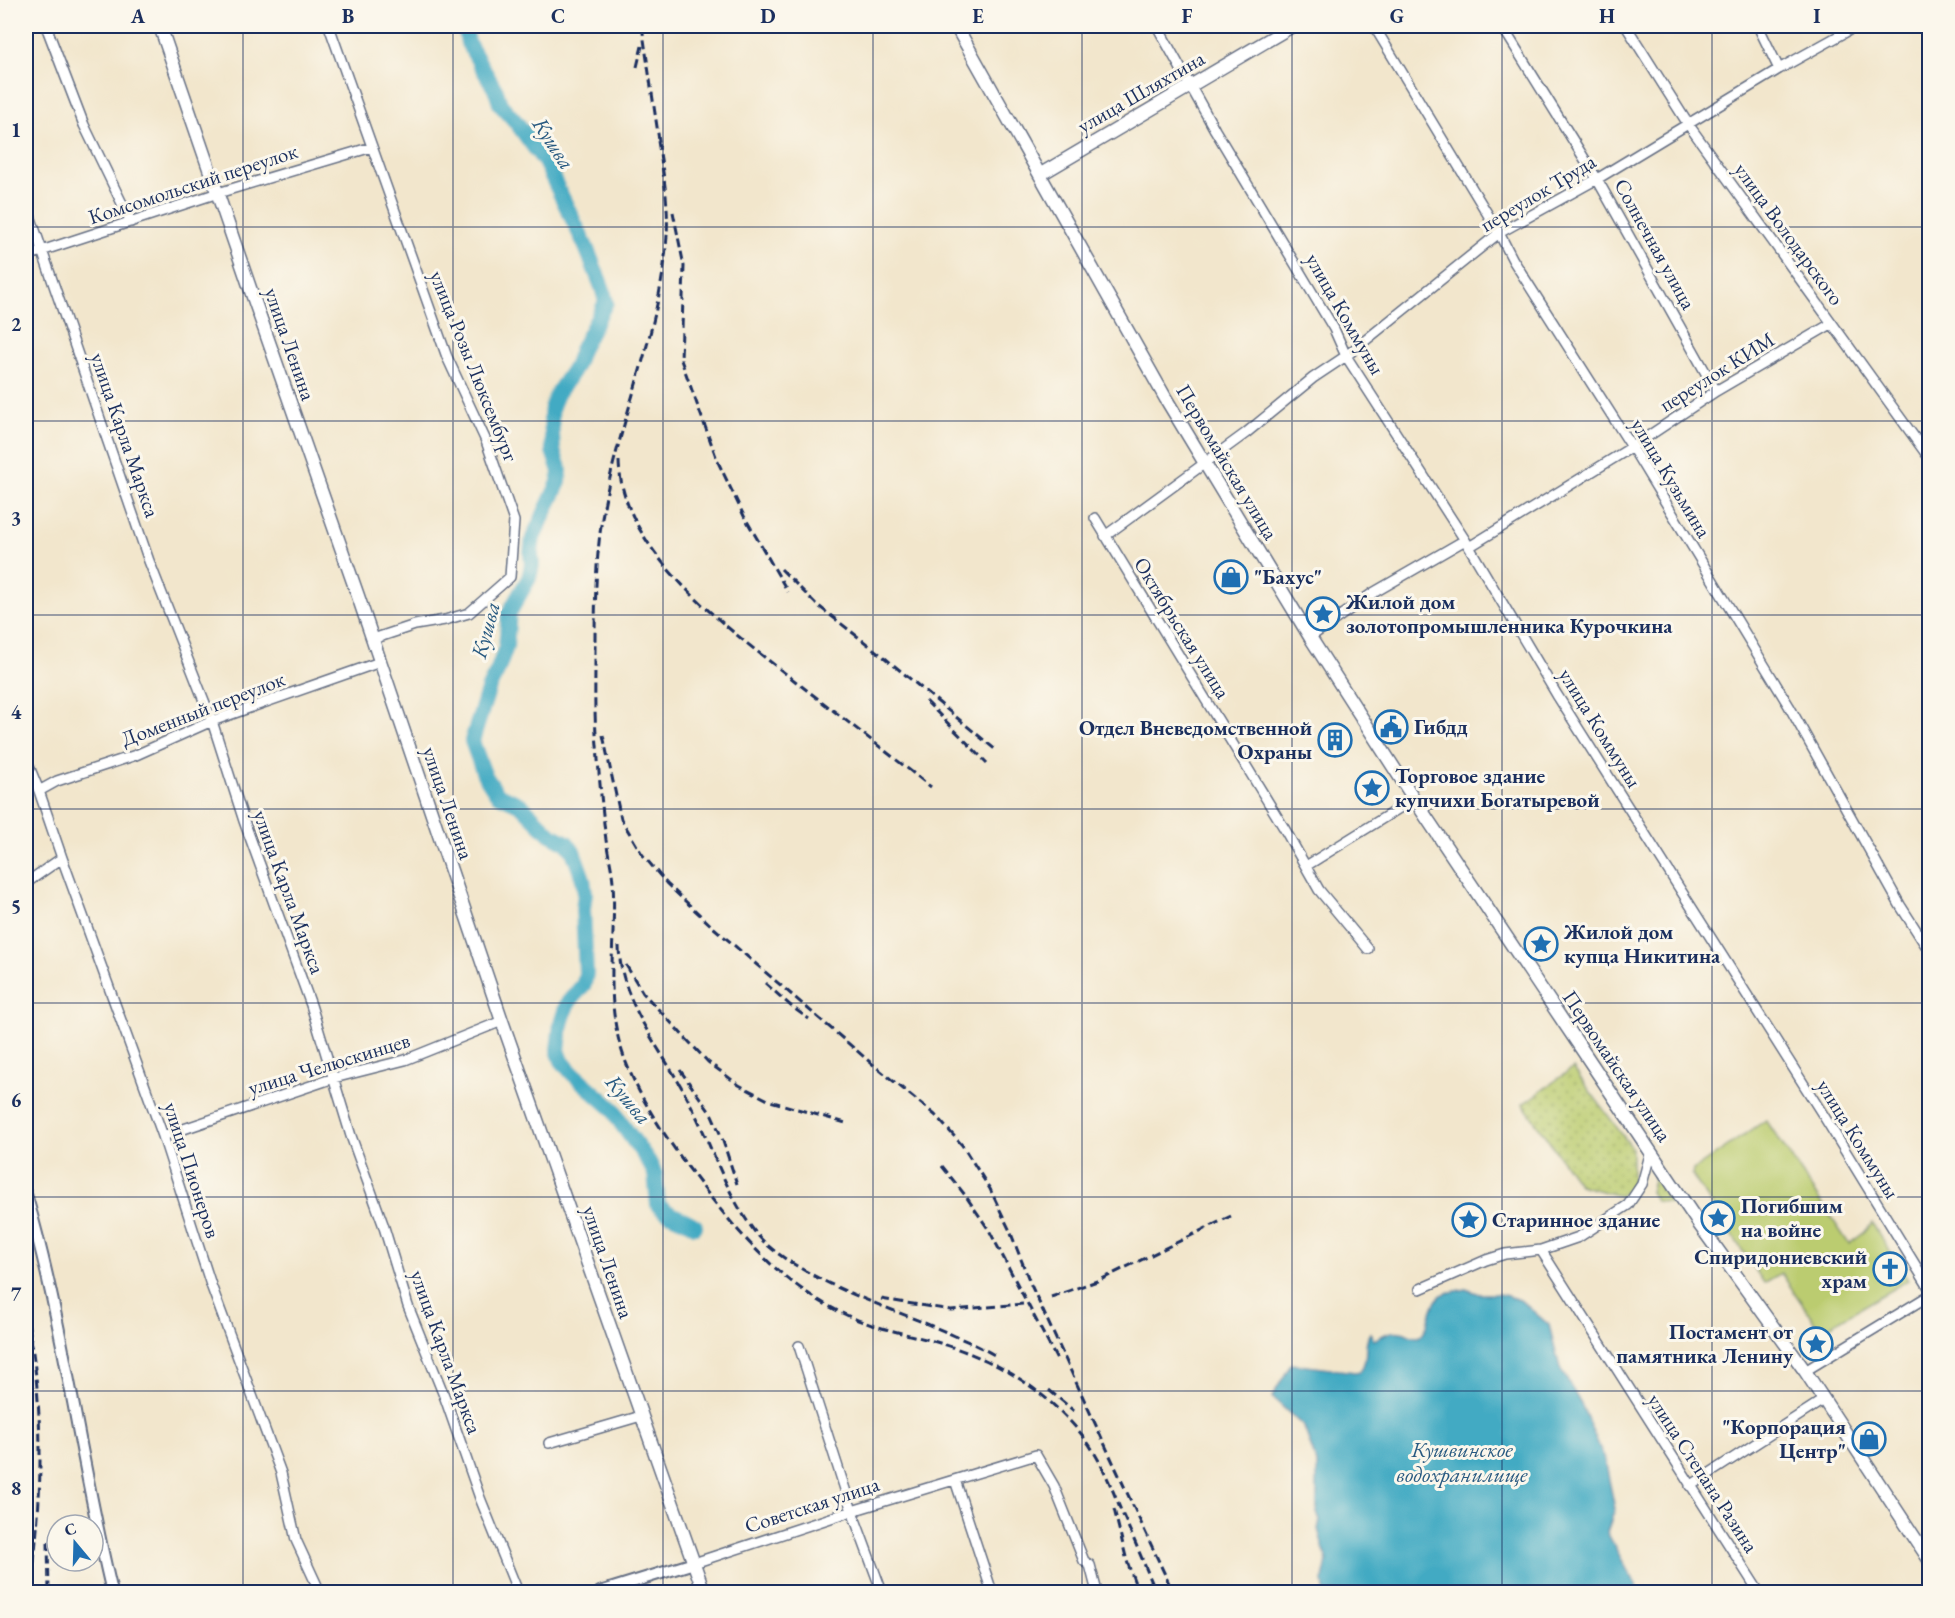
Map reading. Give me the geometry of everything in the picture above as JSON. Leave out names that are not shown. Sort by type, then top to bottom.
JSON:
[{"type":"main road","name":"улица Ленина","points":[[160,26],[373,639],[502,1021],[704,1593]]},
{"type":"main road","name":"Первомайская улица","points":[[956,26],[1166,399],[1310,637],[1414,799],[1699,1224],[1804,1371],[1929,1561]]},
{"type":"main road","name":"улица Шляхтина","points":[[1041,174],[1292,26]]},
{"type":"street","points":[[46,26],[84,126],[131,222]]},
{"type":"street","name":"улица Розы Люксембург","points":[[329,26],[447,357],[486,441],[514,521],[510,577],[470,613],[415,625],[373,639]]},
{"type":"street","name":"улица Коммуны","points":[[1157,26],[1215,130],[1334,329],[1346,356],[1467,543],[1557,695],[1825,1118],[1929,1289]]},
{"type":"street","name":"улица Кузьмина","points":[[1374,26],[1513,260],[1632,447],[1789,706],[1929,952]]},
{"type":"street","name":"Солнечная улица","points":[[1502,26],[1598,179],[1716,391]]},
{"type":"street","name":"улица Володарского","points":[[1626,26],[1689,124],[1929,459]]},
{"type":"street","points":[[1758,26],[1779,69]]},
{"type":"street","name":"переулок Труда","points":[[1105,536],[1203,462],[1246,433],[1499,233],[1598,179],[1779,69],[1853,28]]},
{"type":"street","name":"Комсомольский переулок","points":[[26,256],[218,193],[372,147]]},
{"type":"street","name":"улица Карла Маркса","points":[[26,204],[149,561],[212,721],[244,821],[307,994],[408,1306],[433,1364],[480,1498],[502,1547],[518,1593]]},
{"type":"street","name":"переулок КИМ","points":[[1310,637],[1373,593],[1467,543],[1632,447],[1716,391],[1832,324]]},
{"type":"street","name":"Октябрьская улица","points":[[1095,518],[1319,890],[1368,949]]},
{"type":"street","name":"Доменный переулок","points":[[39,791],[57,781],[136,755],[212,721],[380,662]]},
{"type":"street","name":"улица Пионеров","points":[[26,759],[163,1136],[211,1285],[281,1473],[296,1540],[320,1593]]},
{"type":"street","points":[[1306,866],[1414,799]]},
{"type":"street","points":[[26,883],[62,858]]},
{"type":"street","name":"улица Челюскинцев","points":[[163,1136],[334,1078],[405,1060],[502,1021]]},
{"type":"street","points":[[1420,1289],[1449,1275],[1505,1254],[1541,1250],[1579,1237],[1628,1205],[1642,1184],[1651,1151]]},
{"type":"street","points":[[26,1194],[62,1347],[112,1593]]},
{"type":"street","name":"улица Степана Разина","points":[[1541,1250],[1759,1593]]},
{"type":"street","points":[[1804,1371],[1929,1295]]},
{"type":"street","points":[[799,1346],[852,1511],[882,1593]]},
{"type":"street","points":[[1690,1486],[1822,1400]]},
{"type":"street","points":[[549,1443],[641,1416]]},
{"type":"street","name":"Советская улица","points":[[600,1593],[852,1511],[1036,1455],[1054,1486],[1084,1561],[1090,1565],[1097,1593]]},
{"type":"street","points":[[955,1480],[992,1593]]},
{"type":"green space","points":[[1573,1068],[1632,1148],[1632,1188],[1619,1196],[1579,1185],[1523,1104]]},
{"type":"green space","points":[[1766,1120],[1849,1244],[1865,1232],[1872,1223],[1908,1280],[1821,1331],[1781,1273],[1764,1283],[1692,1175],[1693,1170]]},
{"type":"green space","points":[[1658,1171],[1678,1201],[1674,1203],[1656,1201],[1650,1192],[1654,1174]]},
{"type":"water","name":"Кушвинское водохранилище","points":[[1466,1289],[1480,1294],[1500,1294],[1520,1300],[1549,1325],[1560,1368],[1582,1406],[1605,1460],[1615,1509],[1607,1532],[1639,1592],[1324,1592],[1323,1579],[1327,1561],[1318,1529],[1320,1521],[1317,1513],[1317,1464],[1304,1427],[1272,1397],[1291,1364],[1360,1371],[1365,1362],[1366,1342],[1370,1333],[1374,1340],[1394,1332],[1419,1337],[1438,1299],[1447,1293]]},
{"type":"waterway","name":"Кушва","points":[[467,26],[468,43],[496,91],[500,104],[545,162],[586,247],[606,302],[581,350],[575,367],[552,406],[553,451],[560,471],[559,482],[533,538],[529,578],[509,613],[506,647],[489,687],[472,741],[484,774],[497,794],[521,805],[550,834],[567,843],[573,851],[583,879],[586,973],[584,984],[567,1004],[561,1024],[558,1050],[562,1061],[572,1073],[613,1109],[649,1162],[655,1174],[658,1205],[666,1212],[695,1226]]},
{"type":"railway","points":[[642,26],[660,147]]},
{"type":"railway","points":[[637,67],[642,46]]},
{"type":"railway","points":[[658,141],[667,211],[663,271],[657,306],[610,477],[600,530],[596,585],[595,723],[603,816],[613,882],[614,1018],[623,1053],[636,1085],[672,1146],[716,1204],[773,1266],[817,1299],[853,1318],[933,1341],[994,1364],[1030,1386],[1062,1413],[1078,1430],[1098,1459],[1156,1592]]},
{"type":"railway","points":[[673,212],[684,266],[681,360],[718,462],[744,516],[788,592]]},
{"type":"railway","points":[[619,461],[625,496],[639,529],[661,560],[687,590],[747,643],[931,787]]},
{"type":"railway","points":[[781,569],[816,604],[997,751]]},
{"type":"railway","points":[[926,701],[987,763]]},
{"type":"railway","points":[[603,735],[621,819],[642,854],[667,884],[714,928],[935,1115],[962,1145],[990,1189],[1010,1231],[1031,1285],[1173,1592]]},
{"type":"railway","points":[[619,946],[621,966],[633,1003],[683,1090],[734,1199],[759,1237],[780,1255],[816,1277],[935,1327],[996,1356]]},
{"type":"railway","points":[[626,965],[643,993],[708,1062],[739,1085],[770,1101],[849,1124]]},
{"type":"railway","points":[[765,983],[809,1019]]},
{"type":"railway","points":[[680,1070],[712,1115],[737,1184]]},
{"type":"railway","points":[[942,1166],[989,1230],[1057,1360]]},
{"type":"railway","points":[[1051,1297],[1100,1280],[1231,1216]]},
{"type":"railway","points":[[881,1299],[951,1310],[1023,1304]]},
{"type":"railway","points":[[26,1312],[36,1382],[40,1452],[38,1522],[30,1592]]},
{"type":"railway","points":[[1049,1390],[1074,1411]]},
{"type":"railway","points":[[1114,1509],[1127,1561],[1138,1592]]},
{"type":"railway","points":[[49,1573],[49,1592]]},
{"type":"place","name":"\"Бахус\"","points":[[1231,577]]},
{"type":"place","name":"Жилой дом золотопромышленника Курочкина","points":[[1323,614]]},
{"type":"place","name":"Гибдд","points":[[1391,727]]},
{"type":"place","name":"Отдел Вневедомственной Охраны","points":[[1335,740]]},
{"type":"place","name":"Торговое здание купчихи Богатыревой","points":[[1372,788]]},
{"type":"place","name":"Жилой дом купца Никитина","points":[[1541,944]]},
{"type":"place","name":"Погибшим на войне","points":[[1718,1218]]},
{"type":"place","name":"Старинное здание","points":[[1469,1220]]},
{"type":"place","name":"Спиридониевский храм","points":[[1890,1269]]},
{"type":"place","name":"Постамент от памятника Ленину","points":[[1816,1344]]},
{"type":"place","name":"\"Корпорация Центр\"","points":[[1869,1439]]}]
